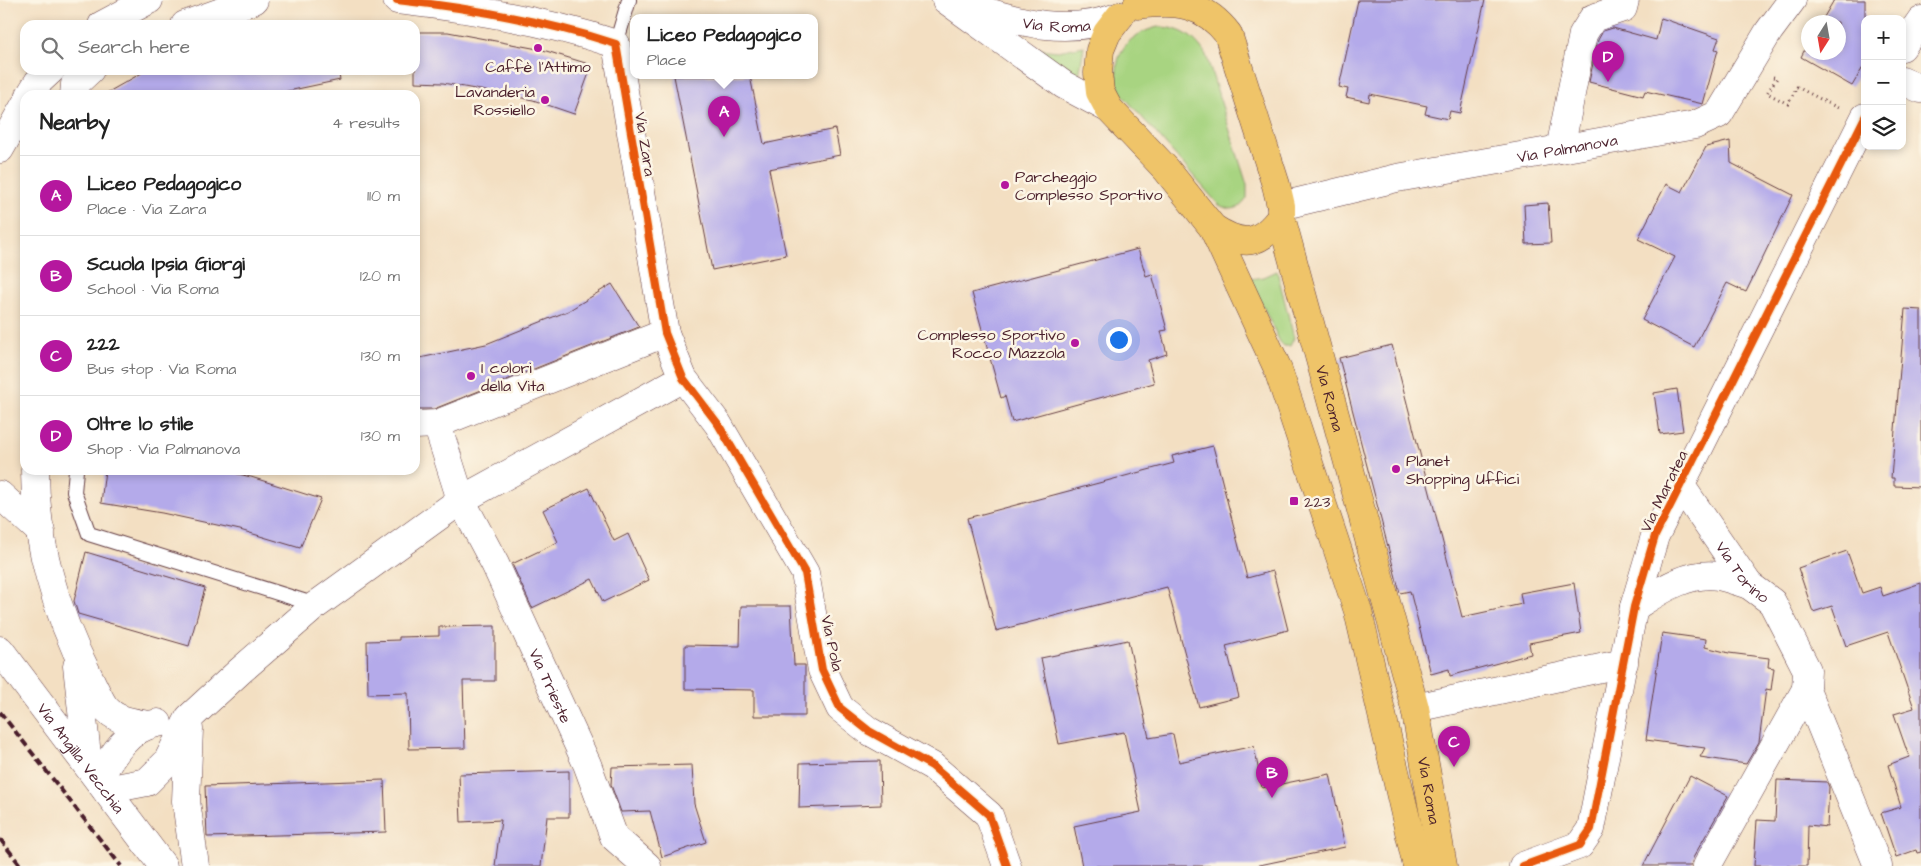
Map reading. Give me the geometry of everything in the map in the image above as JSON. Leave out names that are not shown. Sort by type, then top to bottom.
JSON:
[{"type":"main road","name":"Via Roma","points":[[1417,866],[1355,602],[1277,367],[1212,228],[1166,169],[1109,109],[1100,92],[1098,73],[1100,50],[1107,33],[1133,7],[1157,0],[1178,1],[1199,7],[1216,18],[1228,34],[1281,211],[1415,708],[1443,866]]},
{"type":"main road","points":[[1224,0],[1228,34]]},
{"type":"main road","points":[[1212,228],[1231,239],[1251,241],[1269,233],[1281,211]]},
{"type":"street","points":[[111,20],[149,0]]},
{"type":"street","points":[[199,20],[254,0]]},
{"type":"street","points":[[397,0],[442,5],[582,33],[616,44]]},
{"type":"street","name":"Via Roma","points":[[946,0],[1064,85],[1109,109]]},
{"type":"street","name":"Via Roma","points":[[953,0],[1007,19],[1052,26],[1098,24],[1133,7]]},
{"type":"street","points":[[1560,149],[1583,34],[1593,18],[1623,8],[1625,0]]},
{"type":"street","name":"Via Palmanova","points":[[1281,211],[1397,178],[1695,125],[1719,114],[1792,0]]},
{"type":"street","points":[[1906,41],[1921,20]]},
{"type":"street","name":"Via Zara","points":[[616,44],[665,333],[683,378]]},
{"type":"street","points":[[33,90],[46,75]]},
{"type":"street","points":[[74,90],[75,84],[85,75]]},
{"type":"street","points":[[1906,83],[1921,89]]},
{"type":"street","points":[[0,149],[20,114]]},
{"type":"street","name":"Via Maratea","points":[[1523,866],[1580,845],[1591,828],[1634,607],[1655,536],[1861,125]]},
{"type":"street","points":[[426,425],[665,333]]},
{"type":"street","points":[[98,778],[147,782],[167,762],[190,718],[316,605],[461,500],[683,378]]},
{"type":"street","name":"Via Pola","points":[[683,378],[718,424],[805,573],[822,670],[840,708],[869,731],[932,766],[989,815],[1007,866]]},
{"type":"street","name":"Via Trieste","points":[[426,425],[461,500],[495,564],[586,764],[614,837],[646,866]]},
{"type":"street","points":[[35,475],[41,532],[54,596],[75,649],[104,706],[121,720],[148,724],[190,718]]},
{"type":"street","name":"Via Torino","points":[[1680,486],[1749,585],[1772,602],[1807,670],[1806,689],[1878,866]]},
{"type":"street","points":[[0,495],[41,532]]},
{"type":"street","points":[[1634,607],[1665,588],[1700,576],[1718,576],[1749,585]]},
{"type":"street","points":[[75,649],[98,778]]},
{"type":"street","name":"Via Angilla Vecchia","points":[[0,650],[98,778],[162,866]]},
{"type":"street","points":[[1415,708],[1624,663]]},
{"type":"street","points":[[1707,866],[1806,689]]},
{"type":"street","points":[[190,718],[186,801],[195,864]]},
{"type":"street","points":[[98,778],[110,758],[127,738],[148,724]]},
{"type":"lane","points":[[616,44],[629,0]]},
{"type":"lane","points":[[76,475],[74,492],[89,534],[316,605]]},
{"type":"path","points":[[1749,65],[1777,78],[1767,93],[1788,104],[1797,87],[1861,118]]},
{"type":"green space","points":[[1158,27],[1166,27],[1186,34],[1202,48],[1206,55],[1247,185],[1247,198],[1238,207],[1231,209],[1218,204],[1120,92],[1117,69],[1122,50],[1136,36]]},
{"type":"green space","points":[[1084,46],[1078,82],[1030,48],[1058,51]]},
{"type":"green space","points":[[1277,271],[1294,338],[1290,346],[1284,346],[1280,342],[1250,279],[1264,277]]},
{"type":"building","points":[[1358,0],[1485,0],[1460,113],[1450,111],[1448,119],[1425,114],[1427,106],[1370,94],[1369,102],[1346,97],[1348,89],[1339,87]]},
{"type":"building","points":[[1834,0],[1865,0],[1865,15],[1861,15],[1861,71],[1852,86],[1806,60],[1846,60],[1846,15],[1825,15]]},
{"type":"building","points":[[1661,18],[1719,38],[1715,49],[1718,50],[1703,104],[1645,91],[1643,96],[1589,82],[1598,40],[1603,31],[1613,28],[1656,40]]},
{"type":"building","points":[[420,32],[448,32],[543,50],[592,65],[574,114],[533,100],[443,83],[415,82],[415,75],[420,75]]},
{"type":"building","points":[[138,75],[339,75],[340,80],[293,90],[112,90]]},
{"type":"building","points":[[675,79],[751,79],[764,144],[835,129],[840,155],[769,169],[786,255],[712,270]]},
{"type":"building","points":[[1730,141],[1731,163],[1793,195],[1746,292],[1727,283],[1694,347],[1642,320],[1675,257],[1638,239],[1666,184],[1682,192],[1706,147]]},
{"type":"building","points":[[1548,203],[1551,243],[1526,244],[1524,205]]},
{"type":"building","name":"Complesso Sportivo Rocco Mazzola","points":[[1138,249],[1146,276],[1152,274],[1167,330],[1161,331],[1167,354],[1148,360],[1154,383],[1012,422],[1005,396],[1001,398],[972,293]]},
{"type":"building","points":[[612,284],[639,327],[434,409],[420,409],[420,358],[486,344],[568,311]]},
{"type":"building","points":[[1905,309],[1921,310],[1921,487],[1894,486],[1894,478],[1891,478]]},
{"type":"building","points":[[1392,345],[1462,617],[1522,604],[1520,593],[1574,583],[1581,633],[1529,643],[1531,654],[1450,676],[1449,669],[1431,674],[1410,591],[1400,593],[1339,358]]},
{"type":"building","points":[[1677,389],[1683,431],[1660,434],[1654,393]]},
{"type":"building","points":[[1213,446],[1247,578],[1273,571],[1288,630],[1226,646],[1239,697],[1199,707],[1167,587],[996,631],[967,518],[1174,463],[1172,456]]},
{"type":"building","points":[[104,475],[242,475],[321,499],[300,548],[240,530],[162,513],[101,503]]},
{"type":"building","points":[[589,488],[614,541],[628,534],[649,580],[603,602],[592,579],[532,608],[512,564],[558,542],[543,510]]},
{"type":"building","points":[[1847,551],[1862,593],[1880,587],[1883,596],[1921,583],[1921,852],[1917,853],[1916,850],[1896,857],[1881,813],[1901,807],[1888,765],[1909,757],[1894,714],[1914,708],[1888,632],[1846,646],[1832,606],[1813,612],[1798,568]]},
{"type":"building","points":[[86,552],[205,588],[189,646],[78,614],[74,601]]},
{"type":"building","points":[[741,606],[791,606],[794,665],[805,665],[805,716],[754,716],[754,690],[685,689],[685,645],[740,646]]},
{"type":"building","points":[[495,626],[495,681],[463,681],[465,748],[409,749],[408,693],[368,694],[367,641],[399,640],[399,637],[439,636],[439,627]]},
{"type":"building","points":[[1662,633],[1706,639],[1705,647],[1729,653],[1769,658],[1768,667],[1774,668],[1771,690],[1766,689],[1759,742],[1746,764],[1700,757],[1705,748],[1646,740]]},
{"type":"building","points":[[1128,640],[1149,738],[1173,734],[1179,762],[1254,746],[1262,788],[1330,774],[1345,847],[1255,866],[1082,866],[1074,826],[1141,812],[1124,732],[1059,744],[1041,658]]},
{"type":"building","points":[[880,761],[881,805],[799,808],[800,763]]},
{"type":"building","points":[[692,765],[694,804],[706,842],[662,857],[650,811],[621,812],[611,785],[612,767]]},
{"type":"building","points":[[569,771],[569,817],[547,817],[541,866],[495,866],[501,820],[461,822],[459,774]]},
{"type":"building","points":[[1690,776],[1728,796],[1693,858],[1691,866],[1643,866]]},
{"type":"building","points":[[384,780],[386,832],[207,837],[205,786]]},
{"type":"building","points":[[1777,780],[1827,782],[1829,787],[1827,827],[1808,825],[1807,866],[1754,866],[1757,820],[1775,821]]},
{"type":"railway","points":[[0,712],[121,866]]},
{"type":"railway","points":[[0,839],[21,866]]},
{"type":"cycle path","points":[[397,0],[508,16],[616,44],[665,333],[683,378],[718,424],[805,573],[822,670],[840,708],[869,731],[932,766],[989,815],[1007,866]]},
{"type":"cycle path","points":[[1523,866],[1580,845],[1591,829],[1634,607],[1655,536],[1861,125]]},
{"type":"place","name":"Caffè l'Attimo","points":[[538,48]]},
{"type":"place","name":"Oltre lo stile","points":[[1608,82]]},
{"type":"place","name":"Lavanderia Rossiello","points":[[545,100]]},
{"type":"place","name":"Liceo Pedagogico","points":[[724,137]]},
{"type":"place","name":"Parcheggio Complesso Sportivo","points":[[1005,185]]},
{"type":"place","name":"Complesso Sportivo Rocco Mazzola","points":[[1075,343]]},
{"type":"place","name":"I colori della Vita","points":[[471,376]]},
{"type":"place","name":"Planet Shopping Uffici","points":[[1396,469]]},
{"type":"place","name":"223","points":[[1294,501]]},
{"type":"place","name":"222","points":[[1454,767]]},
{"type":"place","name":"Scuola Ipsia Giorgi","points":[[1272,798]]}]
